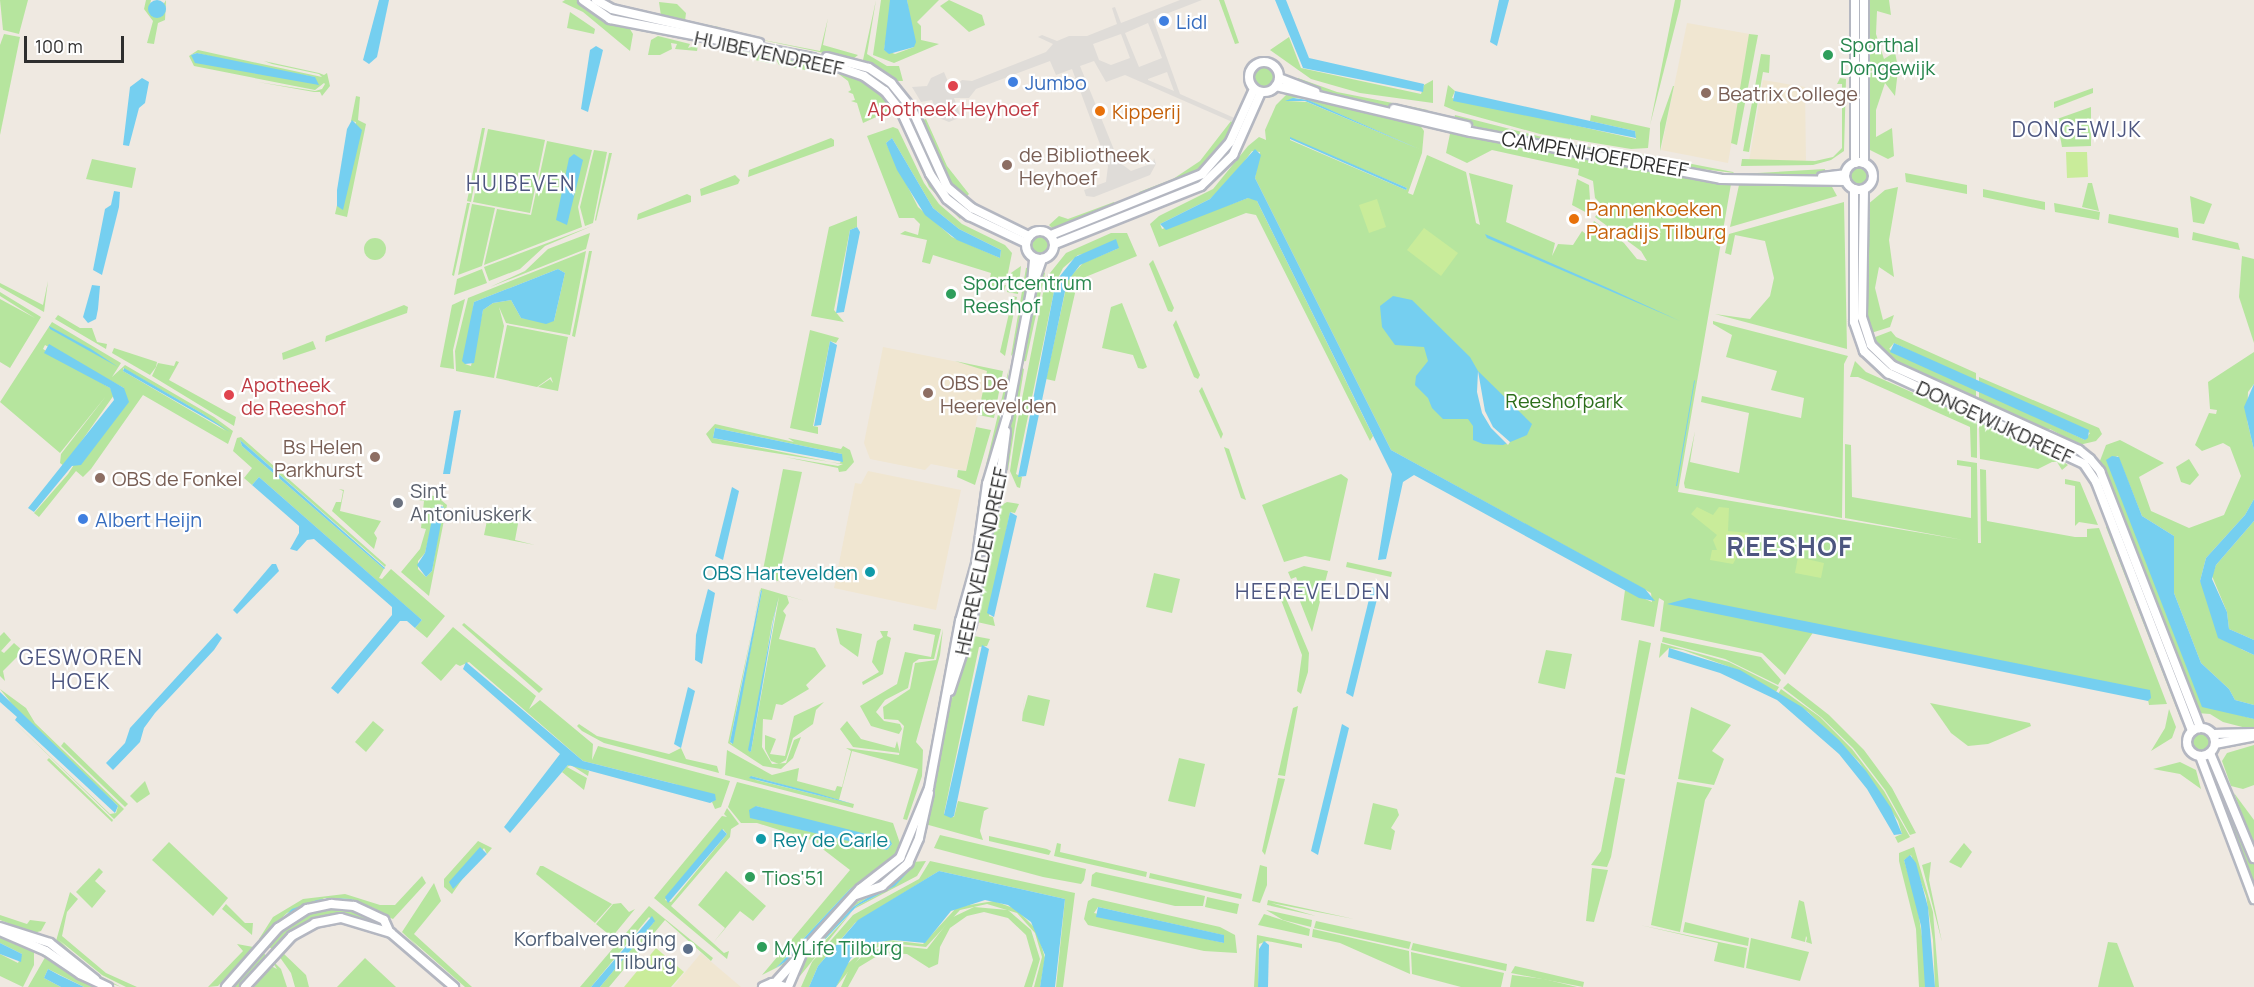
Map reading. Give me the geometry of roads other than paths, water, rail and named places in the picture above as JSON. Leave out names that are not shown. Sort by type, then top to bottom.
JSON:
[{"type":"street","name":"HUIBEVENDREEF","points":[[584,0],[610,19],[812,58],[864,76],[885,91],[902,113],[930,174],[947,199],[969,216],[1027,239]]},
{"type":"street","name":"HUIBEVENDREEF","points":[[596,0],[612,9],[699,31],[869,68],[906,99],[947,187],[972,208],[1027,239]]},
{"type":"street","points":[[1855,0],[1859,163],[1873,175],[1872,183],[1863,190],[1854,189],[1845,177],[1859,163],[1864,0]]},
{"type":"street","points":[[1051,235],[1202,174],[1230,142],[1258,91],[1278,82],[1273,65],[1258,63],[1249,74],[1258,91],[1233,155],[1207,182],[1186,194],[1055,243]]},
{"type":"street","name":"CAMPENHOEFDREEF","points":[[1278,82],[1384,110],[1433,116],[1479,132],[1711,176],[1766,181],[1845,177]]},
{"type":"street","name":"DONGEWIJKDREEF","points":[[1854,189],[1854,322],[1864,351],[1888,373],[2084,464],[2096,482],[2196,729]]},
{"type":"street","name":"DONGEWIJKDREEF","points":[[1863,190],[1862,317],[1871,345],[1893,366],[2079,450],[2090,459],[2100,471],[2196,729]]},
{"type":"street","points":[[1040,230],[1051,235],[1055,243],[1051,254],[1038,258],[1027,239],[1040,230]]},
{"type":"street","name":"HEEREVELDENDREEF","points":[[801,957],[856,895],[882,886],[908,863],[922,828],[960,621],[977,556],[985,493],[1006,417],[1038,258]]},
{"type":"street","name":"HEEREVELDENDREEF","points":[[946,702],[974,615],[983,549],[999,487],[1006,417]]},
{"type":"street","points":[[2254,735],[2213,734],[2196,729],[2187,745],[2200,756],[2254,899]]},
{"type":"street","points":[[2200,756],[2210,753],[2215,744],[2213,734]]},
{"type":"street","points":[[2215,744],[2254,735]]},
{"type":"street","points":[[2210,753],[2254,858]]},
{"type":"street","points":[[226,987],[278,928],[307,909],[331,904],[354,906],[384,920],[389,931]]},
{"type":"street","points":[[245,987],[292,936],[315,923],[352,920],[389,931],[454,987]]},
{"type":"street","points":[[0,929],[56,946],[98,982],[108,987]]},
{"type":"street","points":[[763,987],[775,983],[801,957]]},
{"type":"street","points":[[775,983],[786,987],[801,957]]},
{"type":"water","points":[[157,0],[163,3],[166,9],[163,15],[157,18],[151,15],[148,9],[151,3]]},
{"type":"water","points":[[379,0],[389,0],[377,57],[369,64],[363,60]]},
{"type":"water","points":[[890,0],[907,0],[916,42],[914,47],[889,54],[884,50]]},
{"type":"water","points":[[1275,0],[1286,0],[1309,58],[1424,84],[1423,92],[1303,68]]},
{"type":"water","points":[[1499,0],[1509,0],[1497,46],[1490,42]]},
{"type":"water","points":[[596,46],[603,50],[588,112],[581,109],[590,50]]},
{"type":"water","points":[[197,53],[315,77],[319,85],[195,63],[191,55]]},
{"type":"water","points":[[142,78],[149,82],[145,103],[139,108],[129,146],[123,145],[130,87]]},
{"type":"water","points":[[1455,91],[1635,131],[1636,138],[1453,101]]},
{"type":"water","points":[[1293,98],[1308,100],[1419,149],[1305,101],[1285,101]]},
{"type":"water","points":[[352,120],[362,130],[343,210],[337,206],[337,190],[347,129]]},
{"type":"water","points":[[1290,137],[1407,188],[1406,190],[1290,139]]},
{"type":"water","points":[[892,138],[933,208],[959,229],[1001,250],[1000,258],[957,240],[925,215],[897,170],[886,143]]},
{"type":"water","points":[[1255,149],[1261,155],[1255,178],[1391,450],[1645,589],[1655,601],[1639,598],[1414,475],[1403,482],[1386,559],[1378,560],[1392,474],[1257,201],[1248,198],[1166,230],[1160,224],[1210,199]]},
{"type":"water","points":[[574,154],[583,160],[567,225],[556,220],[569,158]]},
{"type":"water","points":[[114,191],[120,192],[119,207],[102,275],[93,270],[105,209],[111,205]]},
{"type":"water","points":[[857,227],[860,232],[844,312],[836,313],[850,230]]},
{"type":"water","points":[[1485,234],[1608,288],[1680,321],[1487,238]]},
{"type":"water","points":[[1116,239],[1119,248],[1080,265],[1067,282],[1026,476],[1018,477],[1056,281],[1075,257]]},
{"type":"water","points":[[558,269],[565,273],[554,321],[546,324],[521,318],[511,300],[493,303],[483,310],[474,363],[465,364],[462,361],[474,302]]},
{"type":"water","points":[[92,285],[100,286],[98,309],[96,319],[88,323],[83,317]]},
{"type":"water","points":[[1393,296],[1412,300],[1470,357],[1478,371],[1532,424],[1527,435],[1503,445],[1483,444],[1473,440],[1473,426],[1468,419],[1443,419],[1432,408],[1428,398],[1415,385],[1416,376],[1428,361],[1424,347],[1395,345],[1382,327],[1380,306]]},
{"type":"water","points":[[49,326],[91,349],[118,367],[50,329]]},
{"type":"water","points":[[830,341],[837,345],[821,425],[814,426]]},
{"type":"water","points":[[1894,343],[2089,430],[2088,438],[2085,440],[1890,352]]},
{"type":"water","points":[[49,344],[124,388],[129,402],[81,465],[72,466],[34,512],[28,508],[114,400],[110,388],[44,353]]},
{"type":"water","points":[[124,368],[203,414],[230,432],[123,371]]},
{"type":"water","points":[[1694,381],[1677,486],[1676,486]]},
{"type":"water","points":[[2254,384],[2254,450],[2244,407]]},
{"type":"water","points":[[461,410],[450,474],[443,474],[454,411]]},
{"type":"water","points":[[715,428],[842,454],[843,462],[713,438]]},
{"type":"water","points":[[240,440],[385,568],[242,446]]},
{"type":"water","points":[[2112,456],[2119,457],[2142,516],[2174,536],[2174,593],[2201,663],[2229,689],[2235,700],[2254,705],[2254,719],[2202,707],[2106,460]]},
{"type":"water","points":[[259,477],[422,620],[415,628],[407,621],[400,621],[338,694],[331,688],[392,615],[392,607],[314,539],[307,540],[297,551],[290,549],[299,533],[299,526],[252,485]]},
{"type":"water","points":[[732,487],[739,491],[723,560],[715,556]]},
{"type":"water","points":[[2254,499],[2254,521],[2216,565],[2212,579],[2227,612],[2229,629],[2254,640],[2254,655],[2218,638],[2200,581],[2206,558],[2245,515]]},
{"type":"water","points":[[435,505],[444,507],[432,571],[426,577],[417,565],[425,553]]},
{"type":"water","points":[[1010,512],[1017,516],[994,617],[987,613]]},
{"type":"water","points":[[272,564],[276,564],[279,571],[237,614],[233,610]]},
{"type":"water","points":[[1372,587],[1379,591],[1353,697],[1346,693]]},
{"type":"water","points":[[708,589],[715,593],[702,664],[695,660],[696,635]]},
{"type":"water","points":[[762,591],[733,744],[730,742]]},
{"type":"water","points":[[778,596],[751,751],[750,752],[748,750]]},
{"type":"water","points":[[1689,598],[2150,690],[2151,698],[2148,701],[1667,604]]},
{"type":"water","points":[[217,633],[222,638],[214,650],[155,713],[144,728],[140,742],[113,770],[106,763],[125,743],[130,728]]},
{"type":"water","points":[[982,645],[989,649],[954,816],[951,818],[944,815]]},
{"type":"water","points":[[1669,648],[1740,670],[1802,707],[1839,740],[1866,771],[1891,808],[1902,834],[1894,835],[1867,789],[1839,754],[1777,700],[1720,673],[1668,657]]},
{"type":"water","points":[[466,662],[583,761],[715,794],[716,800],[710,803],[568,765],[510,833],[504,827],[560,754],[463,669]]},
{"type":"water","points":[[688,687],[695,691],[681,748],[674,744]]},
{"type":"water","points":[[0,692],[118,806],[115,813],[15,720],[17,717],[0,702]]},
{"type":"water","points":[[1342,724],[1349,728],[1318,855],[1311,851]]},
{"type":"water","points":[[751,776],[816,793],[853,804],[749,778]]},
{"type":"water","points":[[756,806],[890,840],[892,844],[887,850],[750,818],[749,810]]},
{"type":"water","points":[[722,829],[727,834],[668,903],[665,897]]},
{"type":"water","points":[[480,847],[487,854],[453,889],[449,882]]},
{"type":"water","points":[[1910,855],[1916,863],[1928,907],[1935,987],[1925,987],[1921,926],[1904,860]]},
{"type":"water","points":[[886,863],[888,865],[852,891],[795,955],[776,968],[850,889]]},
{"type":"water","points":[[939,871],[1065,899],[1055,987],[1040,987],[1045,955],[1031,922],[1008,905],[985,900],[951,911],[925,943],[893,940],[874,943],[851,958],[836,987],[809,987],[818,966],[858,920]]},
{"type":"water","points":[[908,872],[895,886],[857,906],[807,958],[853,907]]},
{"type":"water","points":[[351,899],[376,910],[345,901],[316,902],[289,913],[267,934],[292,909],[317,900]]},
{"type":"water","points":[[1098,907],[1224,935],[1224,943],[1096,917]]},
{"type":"water","points":[[652,916],[655,921],[600,987],[591,987]]},
{"type":"water","points":[[1264,941],[1269,945],[1268,987],[1258,987],[1259,949]]},
{"type":"water","points":[[0,943],[22,954],[21,962],[0,954]]},
{"type":"water","points":[[48,969],[84,987],[61,987],[44,978]]},
{"type":"place","name":"Lidl","points":[[1164,21]]},
{"type":"place","name":"Sporthal Dongewijk","points":[[1828,55]]},
{"type":"place","name":"Jumbo","points":[[1013,82]]},
{"type":"place","name":"Apotheek Heyhoef","points":[[953,86]]},
{"type":"place","name":"Beatrix College","points":[[1706,93]]},
{"type":"place","name":"Kipperij","points":[[1100,111]]},
{"type":"place","name":"de Bibliotheek Heyhoef","points":[[1007,165]]},
{"type":"place","name":"Pannenkoeken Paradijs Tilburg","points":[[1574,219]]},
{"type":"place","name":"Sportcentrum Reeshof","points":[[951,294]]},
{"type":"place","name":"OBS De Heerevelden","points":[[928,393]]},
{"type":"place","name":"Apotheek de Reeshof","points":[[229,395]]},
{"type":"place","name":"Bs Helen Parkhurst","points":[[375,457]]},
{"type":"place","name":"OBS de Fonkel","points":[[100,478]]},
{"type":"place","name":"Sint Antoniuskerk","points":[[398,503]]},
{"type":"place","name":"Albert Heijn","points":[[83,519]]},
{"type":"place","name":"OBS Hartevelden","points":[[870,572]]},
{"type":"place","name":"Rey de Carle","points":[[761,839]]},
{"type":"place","name":"Tios'51","points":[[750,877]]},
{"type":"place","name":"MyLife Tilburg","points":[[762,947]]},
{"type":"place","name":"Korfbalvereniging Tilburg","points":[[688,949]]},
{"type":"district","name":"DONGEWIJK","points":[[2077,129]]},
{"type":"district","name":"HUIBEVEN","points":[[521,183]]},
{"type":"district","name":"REESHOF","points":[[1790,547]]},
{"type":"district","name":"HEEREVELDEN","points":[[1313,591]]},
{"type":"district","name":"GESWOREN HOEK","points":[[81,669]]},
{"type":"park label","name":"Reeshofpark","points":[[1564,400]]}]
